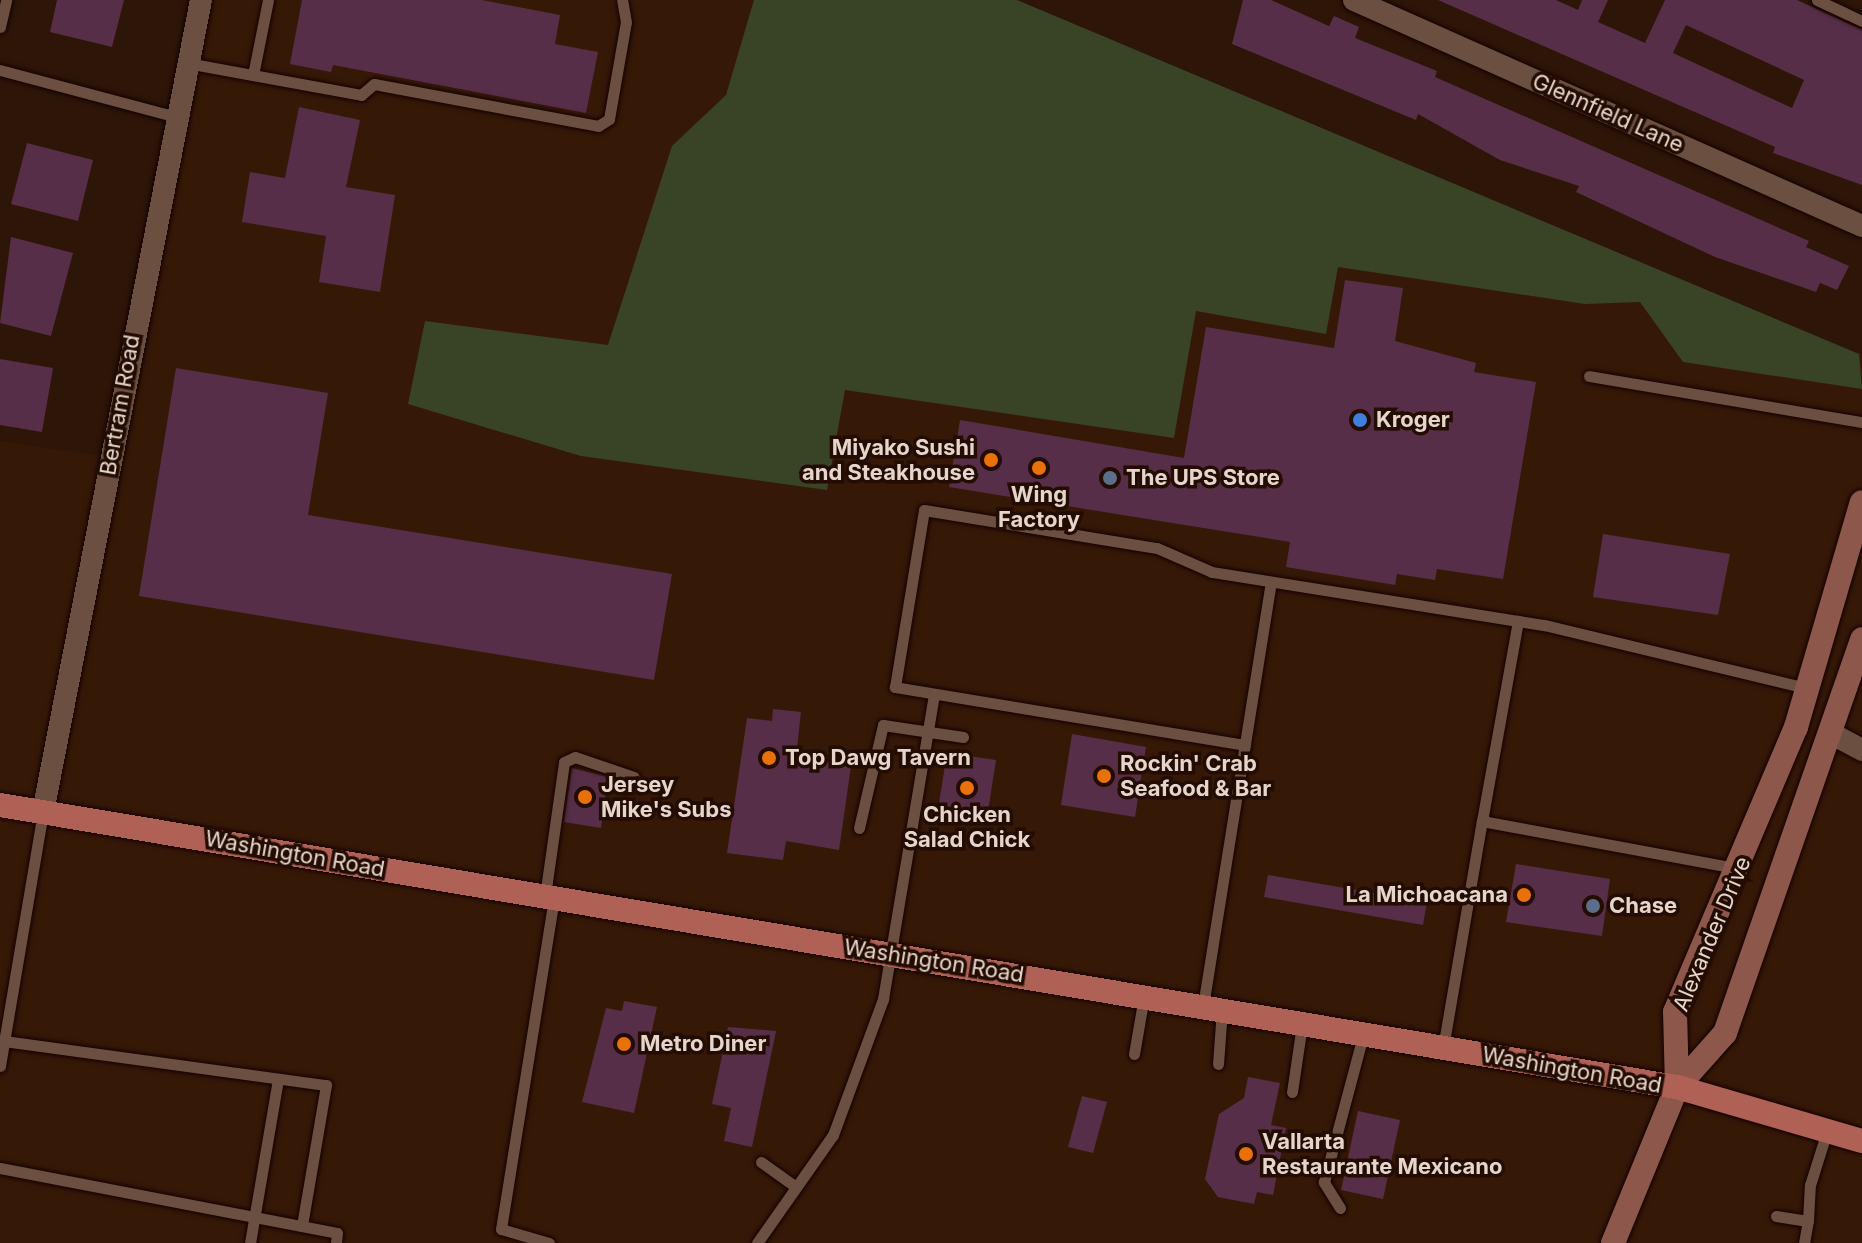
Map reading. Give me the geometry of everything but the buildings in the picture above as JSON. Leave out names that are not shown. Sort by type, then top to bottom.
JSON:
[{"type":"main road","name":"Alexander Drive","points":[[1677,1087],[1675,1012],[1740,869],[1807,688],[1862,502]]},
{"type":"main road","name":"Alexander Drive","points":[[1677,1087],[1725,1033],[1832,734],[1862,639]]},
{"type":"main road","name":"Washington Road","points":[[0,805],[1677,1087],[1862,1141]]},
{"type":"main road","points":[[1613,1243],[1677,1087]]},
{"type":"street","name":"Bertram Road","points":[[43,812],[173,116],[201,0]]},
{"type":"street","name":"Glennfield Lane","points":[[1354,0],[1862,226]]},
{"type":"street","points":[[1832,734],[1862,750]]},
{"type":"lane","points":[[0,27],[6,0]]},
{"type":"lane","points":[[253,75],[268,0]]},
{"type":"lane","points":[[186,63],[361,95],[374,84],[598,126],[609,119],[626,22],[621,0]]},
{"type":"lane","points":[[1817,0],[1862,21]]},
{"type":"lane","points":[[0,70],[173,116]]},
{"type":"lane","points":[[1589,376],[1862,422]]},
{"type":"lane","points":[[1245,745],[895,687],[924,510],[1157,548],[1212,572],[1518,621],[1807,688]]},
{"type":"lane","points":[[1218,1064],[1212,1008],[1245,745],[1271,583]]},
{"type":"lane","points":[[1443,1048],[1518,621]]},
{"type":"lane","points":[[757,1243],[833,1135],[883,999],[934,694]]},
{"type":"lane","points":[[859,828],[879,728],[963,737]]},
{"type":"lane","points":[[498,1243],[550,897],[564,762],[575,757],[634,777]]},
{"type":"lane","points":[[0,1066],[43,812]]},
{"type":"lane","points":[[1482,821],[1740,869]]},
{"type":"lane","points":[[1134,1054],[1144,996]]},
{"type":"lane","points":[[1292,1092],[1302,1024]]},
{"type":"lane","points":[[1340,1208],[1324,1182],[1363,1035]]},
{"type":"lane","points":[[4,1041],[326,1085],[302,1226]]},
{"type":"lane","points":[[250,1243],[278,1079]]},
{"type":"lane","points":[[1804,1243],[1827,1131]]},
{"type":"lane","points":[[761,1162],[796,1187]]},
{"type":"lane","points":[[0,1168],[337,1233],[336,1243]]},
{"type":"lane","points":[[1776,1216],[1808,1221]]},
{"type":"lane","points":[[501,1229],[549,1243]]},
{"type":"shaded area","points":[[208,0],[1017,0],[1862,355],[1862,1243],[0,1243],[0,441],[101,456]]},
{"type":"green space","points":[[754,0],[1017,0],[1859,354],[1862,389],[1683,362],[1640,302],[1585,304],[1338,267],[1326,334],[1196,311],[1174,438],[845,390],[827,490],[581,456],[408,404],[425,321],[608,345],[672,146],[726,95]]},
{"type":"place","name":"Kroger","points":[[1360,420]]},
{"type":"place","name":"Miyako Sushi and Steakhouse","points":[[991,460]]},
{"type":"place","name":"Wing Factory","points":[[1039,468]]},
{"type":"place","name":"The UPS Store","points":[[1110,478]]},
{"type":"place","name":"Top Dawg Tavern","points":[[769,758]]},
{"type":"place","name":"Rockin' Crab Seafood & Bar","points":[[1104,776]]},
{"type":"place","name":"Chicken Salad Chick","points":[[967,788]]},
{"type":"place","name":"Jersey Mike's Subs","points":[[585,797]]},
{"type":"place","name":"La Michoacana","points":[[1524,895]]},
{"type":"place","name":"Chase","points":[[1593,906]]},
{"type":"place","name":"Metro Diner","points":[[624,1044]]},
{"type":"place","name":"Vallarta Restaurante Mexicano","points":[[1246,1154]]}]
